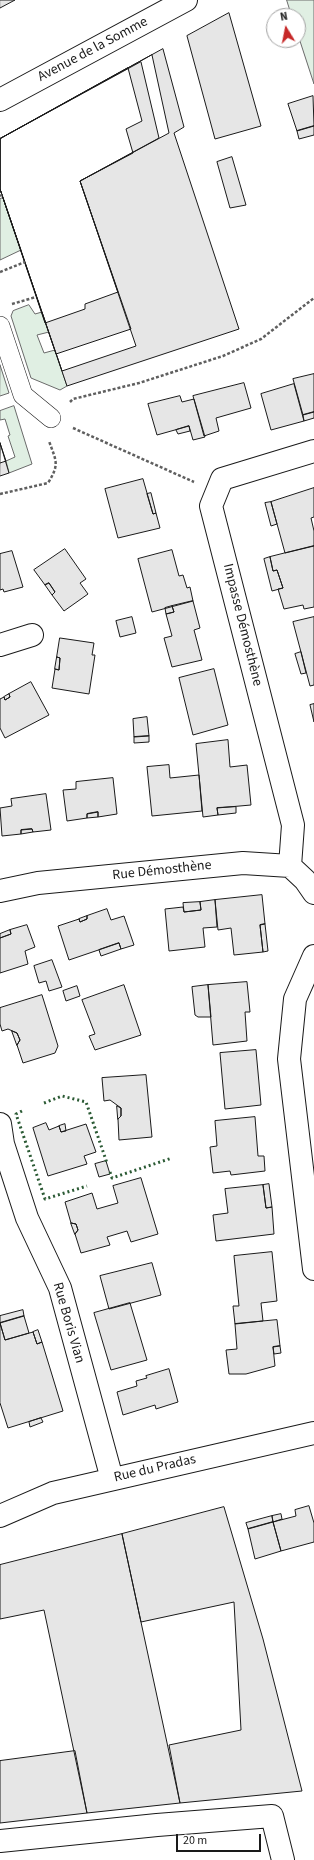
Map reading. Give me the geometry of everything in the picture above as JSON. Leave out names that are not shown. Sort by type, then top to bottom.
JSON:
[{"type":"street","name":"Avenue de la Somme","points":[[0,100],[186,0]]},
{"type":"street","points":[[0,326],[23,394],[51,418]]},
{"type":"street","name":"Impasse Démosthène","points":[[290,866],[293,825],[212,506],[222,479],[314,452]]},
{"type":"street","points":[[0,645],[32,635]]},
{"type":"street","name":"Rue Démosthène","points":[[0,891],[38,883],[243,863],[290,866]]},
{"type":"street","points":[[290,866],[305,880],[314,892]]},
{"type":"street","points":[[314,956],[295,999],[289,1058],[314,1269]]},
{"type":"street","name":"Rue Boris Vian","points":[[0,1124],[3,1144],[28,1218],[60,1288],[112,1479]]},
{"type":"street","name":"Rue du Pradas","points":[[0,1516],[53,1493],[314,1433]]},
{"type":"street","points":[[0,1841],[157,1825],[272,1816],[283,1860]]},
{"type":"path","points":[[0,272],[24,262]]},
{"type":"path","points":[[7,306],[36,297]]},
{"type":"path","points":[[0,494],[48,483],[54,473],[56,462],[46,432],[51,418],[73,399],[139,383],[223,356],[261,339],[314,298]]},
{"type":"path","points":[[51,418],[217,492]]},
{"type":"green space","points":[[287,0],[314,0],[314,84],[302,48],[306,48],[306,8],[290,8]]},
{"type":"green space","points":[[3,198],[21,250],[0,260],[0,199]]},
{"type":"green space","points":[[29,305],[35,314],[42,312],[49,332],[37,335],[44,353],[55,350],[67,386],[60,390],[31,378],[11,316],[13,311]]},
{"type":"green space","points":[[0,365],[9,393],[0,396]]},
{"type":"green space","points":[[14,406],[32,464],[9,473],[6,461],[15,457],[8,436],[10,435],[5,419],[0,420],[0,411]]},
{"type":"building","points":[[0,0],[15,0],[0,8]]},
{"type":"building","points":[[229,13],[261,126],[215,139],[187,36]]},
{"type":"building","points":[[163,49],[184,127],[174,133],[239,329],[67,386],[0,189],[0,139]]},
{"type":"building","points":[[152,55],[169,133],[80,181],[136,346],[62,371],[0,189],[0,139]]},
{"type":"building","points":[[141,62],[159,138],[80,181],[131,329],[56,354],[0,189],[0,139]]},
{"type":"building","points":[[128,68],[142,121],[126,129],[133,153],[80,181],[118,292],[85,304],[85,309],[45,323],[0,189],[0,139]]},
{"type":"building","points":[[313,96],[314,126],[297,131],[288,104]]},
{"type":"building","points":[[314,126],[314,135],[299,139],[297,131]]},
{"type":"building","points":[[232,157],[246,205],[230,208],[217,162]]},
{"type":"building","points":[[314,374],[314,412],[303,415],[293,379]]},
{"type":"building","points":[[244,383],[251,408],[216,418],[219,431],[204,436],[193,396]]},
{"type":"building","points":[[294,384],[304,421],[271,430],[261,394]]},
{"type":"building","points":[[180,396],[182,402],[194,399],[205,437],[193,440],[189,426],[157,435],[148,404]]},
{"type":"building","points":[[314,412],[314,418],[304,421],[303,415]]},
{"type":"building","points":[[189,426],[190,431],[178,434],[176,430]]},
{"type":"building","points":[[0,443],[9,473],[0,476]]},
{"type":"building","points":[[0,443],[6,461],[0,463]]},
{"type":"building","points":[[143,479],[153,514],[156,513],[160,528],[118,538],[105,489]]},
{"type":"building","points":[[314,488],[314,517],[311,518],[314,531],[314,546],[285,553],[271,502]]},
{"type":"building","points":[[151,493],[156,513],[153,514],[147,494]]},
{"type":"building","points":[[271,502],[277,524],[271,526],[265,503]]},
{"type":"building","points":[[314,546],[314,607],[304,609],[303,605],[284,609],[278,589],[283,588],[277,570],[273,571],[270,557]]},
{"type":"building","points":[[65,549],[86,579],[80,583],[88,594],[64,611],[52,595],[55,592],[49,583],[45,585],[34,570]]},
{"type":"building","points":[[172,550],[179,576],[183,575],[187,588],[190,587],[193,601],[152,612],[138,559]]},
{"type":"building","points":[[12,551],[23,587],[4,592],[3,589],[0,590],[0,554]]},
{"type":"building","points":[[270,557],[273,571],[277,570],[283,588],[272,591],[264,559]]},
{"type":"building","points":[[49,583],[55,592],[52,595],[45,585]]},
{"type":"building","points":[[193,601],[200,628],[194,630],[202,660],[172,667],[164,638],[172,636],[166,614],[174,612],[172,606]]},
{"type":"building","points":[[172,606],[174,612],[166,614],[165,608]]},
{"type":"building","points":[[132,617],[136,633],[120,637],[116,621]]},
{"type":"building","points":[[314,617],[314,685],[310,686],[293,622]]},
{"type":"building","points":[[60,638],[94,643],[92,655],[95,655],[89,694],[52,688],[55,669],[59,670],[60,658],[57,657]]},
{"type":"building","points":[[301,652],[306,673],[301,674],[295,654]]},
{"type":"building","points":[[57,657],[60,658],[59,670],[55,669]]},
{"type":"building","points":[[214,669],[228,725],[193,735],[179,678]]},
{"type":"building","points":[[31,682],[49,715],[5,738],[0,728],[0,699],[4,697],[5,700],[10,697],[9,694]]},
{"type":"building","points":[[9,694],[10,697],[5,700],[4,697]]},
{"type":"building","points":[[314,704],[314,722],[310,705]]},
{"type":"building","points":[[147,717],[149,736],[134,737],[133,719]]},
{"type":"building","points":[[149,736],[149,742],[134,743],[134,737]]},
{"type":"building","points":[[228,740],[230,767],[247,765],[251,805],[217,808],[218,815],[203,817],[196,744]]},
{"type":"building","points":[[169,765],[170,778],[199,775],[202,811],[152,816],[147,767]]},
{"type":"building","points":[[113,778],[117,814],[98,817],[98,812],[87,814],[87,818],[67,821],[63,790],[76,789],[76,782]]},
{"type":"building","points":[[46,794],[51,830],[33,832],[32,829],[21,830],[21,834],[2,836],[0,808],[12,806],[11,799]]},
{"type":"building","points":[[236,807],[236,813],[218,815],[217,808]]},
{"type":"building","points":[[98,812],[98,817],[87,818],[87,814]]},
{"type":"building","points":[[32,829],[33,832],[21,834],[21,830]]},
{"type":"building","points":[[262,895],[265,924],[260,925],[263,952],[234,955],[231,928],[218,930],[215,900]]},
{"type":"building","points":[[215,900],[217,927],[203,928],[205,947],[169,951],[165,909],[183,907],[184,912],[201,910],[200,902]]},
{"type":"building","points":[[200,902],[201,910],[184,912],[183,903]]},
{"type":"building","points":[[107,909],[111,920],[124,916],[134,945],[121,949],[119,943],[69,960],[58,926],[79,919],[80,922],[87,919],[87,916]]},
{"type":"building","points":[[87,916],[87,919],[80,922],[79,919]]},
{"type":"building","points":[[265,924],[268,951],[263,952],[260,925]]},
{"type":"building","points":[[27,925],[35,947],[25,951],[28,964],[0,973],[0,938],[11,934],[10,930]]},
{"type":"building","points":[[10,930],[11,934],[0,938],[0,934]]},
{"type":"building","points":[[119,943],[121,949],[101,956],[99,950]]},
{"type":"building","points":[[52,960],[62,987],[49,991],[46,981],[39,983],[34,966]]},
{"type":"building","points":[[247,982],[250,1012],[245,1012],[247,1041],[213,1045],[208,985]]},
{"type":"building","points":[[124,985],[141,1035],[95,1050],[89,1036],[95,1034],[82,1000]]},
{"type":"building","points":[[208,985],[211,1017],[198,1017],[195,1015],[192,987]]},
{"type":"building","points":[[77,986],[80,996],[66,1001],[63,991]]},
{"type":"building","points":[[42,995],[58,1046],[55,1053],[23,1063],[17,1045],[20,1040],[17,1033],[8,1029],[2,1031],[0,1024],[0,1008]]},
{"type":"building","points":[[12,1031],[17,1033],[20,1040],[17,1045]]},
{"type":"building","points":[[256,1050],[261,1105],[225,1109],[220,1053]]},
{"type":"building","points":[[146,1075],[152,1137],[119,1140],[118,1119],[121,1116],[121,1108],[110,1100],[104,1101],[102,1078]]},
{"type":"building","points":[[117,1106],[121,1108],[121,1116],[118,1119]]},
{"type":"building","points":[[255,1117],[258,1156],[264,1156],[265,1171],[231,1175],[230,1171],[213,1173],[210,1147],[217,1146],[215,1121]]},
{"type":"building","points":[[46,1123],[49,1130],[59,1126],[61,1132],[86,1124],[96,1152],[84,1156],[87,1164],[48,1176],[33,1128]]},
{"type":"building","points":[[65,1124],[66,1131],[61,1132],[59,1126]]},
{"type":"building","points":[[106,1161],[110,1174],[99,1177],[95,1164]]},
{"type":"building","points":[[141,1178],[158,1234],[131,1242],[127,1231],[107,1237],[110,1245],[81,1253],[75,1234],[78,1230],[76,1224],[71,1223],[65,1202],[92,1193],[97,1209],[118,1203],[113,1186]]},
{"type":"building","points":[[269,1184],[272,1207],[266,1208],[263,1185]]},
{"type":"building","points":[[263,1185],[266,1208],[272,1207],[274,1234],[216,1241],[213,1215],[228,1213],[225,1189]]},
{"type":"building","points":[[71,1223],[76,1224],[78,1230],[75,1234]]},
{"type":"building","points":[[272,1252],[277,1301],[261,1303],[263,1321],[235,1324],[233,1306],[239,1306],[234,1256]]},
{"type":"building","points":[[152,1263],[161,1295],[109,1309],[100,1276]]},
{"type":"building","points":[[130,1303],[147,1360],[111,1370],[94,1313]]},
{"type":"building","points":[[23,1310],[24,1316],[0,1323],[0,1316]]},
{"type":"building","points":[[24,1316],[29,1333],[5,1340],[0,1323]]},
{"type":"building","points":[[277,1320],[280,1346],[273,1347],[275,1366],[246,1374],[229,1374],[226,1350],[237,1349],[235,1324]]},
{"type":"building","points":[[0,1323],[5,1340],[33,1332],[37,1344],[42,1342],[63,1411],[8,1428],[0,1403]]},
{"type":"building","points":[[38,1330],[42,1342],[37,1344],[33,1332]]},
{"type":"building","points":[[280,1346],[281,1353],[274,1354],[273,1347]]},
{"type":"building","points":[[169,1369],[178,1402],[156,1409],[155,1405],[123,1415],[117,1392],[137,1386],[136,1381],[147,1378],[146,1376]]},
{"type":"building","points":[[41,1418],[43,1422],[30,1427],[29,1422]]},
{"type":"building","points":[[309,1506],[314,1523],[314,1542],[281,1551],[273,1522],[296,1516],[295,1510]]},
{"type":"building","points":[[224,1507],[263,1639],[302,1791],[180,1803],[169,1745],[241,1730],[234,1602],[141,1622],[122,1534]]},
{"type":"building","points":[[281,1514],[282,1519],[273,1522],[272,1516]]},
{"type":"building","points":[[272,1516],[273,1522],[248,1529],[246,1523]]},
{"type":"building","points":[[273,1522],[281,1551],[255,1559],[248,1529]]},
{"type":"building","points":[[122,1534],[180,1803],[87,1813],[44,1610],[0,1619],[0,1565]]},
{"type":"building","points":[[75,1751],[87,1813],[0,1823],[0,1761]]},
{"type":"hedge","points":[[44,1103],[62,1096],[86,1102],[107,1163]]},
{"type":"hedge","points":[[22,1111],[16,1114],[45,1199],[87,1186]]},
{"type":"hedge","points":[[110,1172],[112,1178],[172,1158]]}]
